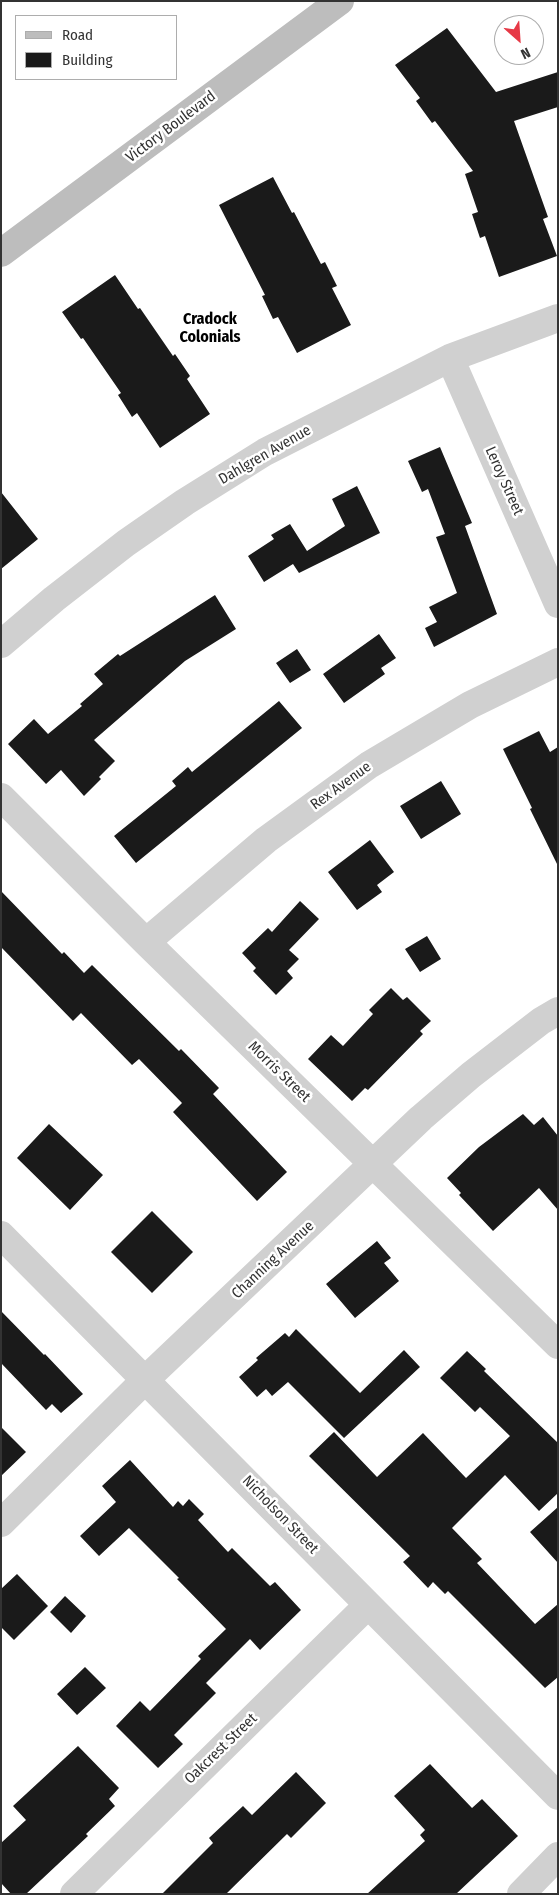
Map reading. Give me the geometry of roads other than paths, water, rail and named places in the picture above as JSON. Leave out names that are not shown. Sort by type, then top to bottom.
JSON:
[{"type":"main road","name":"Victory Boulevard","points":[[1,253],[340,1]]},
{"type":"street","name":"Dahlgren Avenue","points":[[1,644],[54,599],[126,543],[185,502],[265,452],[450,358],[558,318]]},
{"type":"street","name":"Leroy Street","points":[[450,358],[558,604]]},
{"type":"street","name":"Rex Avenue","points":[[146,942],[266,840],[369,765],[470,705],[558,662]]},
{"type":"street","name":"Morris Street","points":[[1,797],[558,1346]]},
{"type":"street","name":"Channing Avenue","points":[[1,1523],[146,1379],[422,1118],[471,1075],[541,1021],[558,1011]]},
{"type":"street","name":"Nicholson Street","points":[[1,1235],[558,1796]]},
{"type":"street","name":"Oakcrest Street","points":[[74,1894],[368,1605]]},
{"type":"street","points":[[521,1894],[558,1856]]},
{"type":"district","name":"Cradock Colonials","points":[[210,329]]}]
